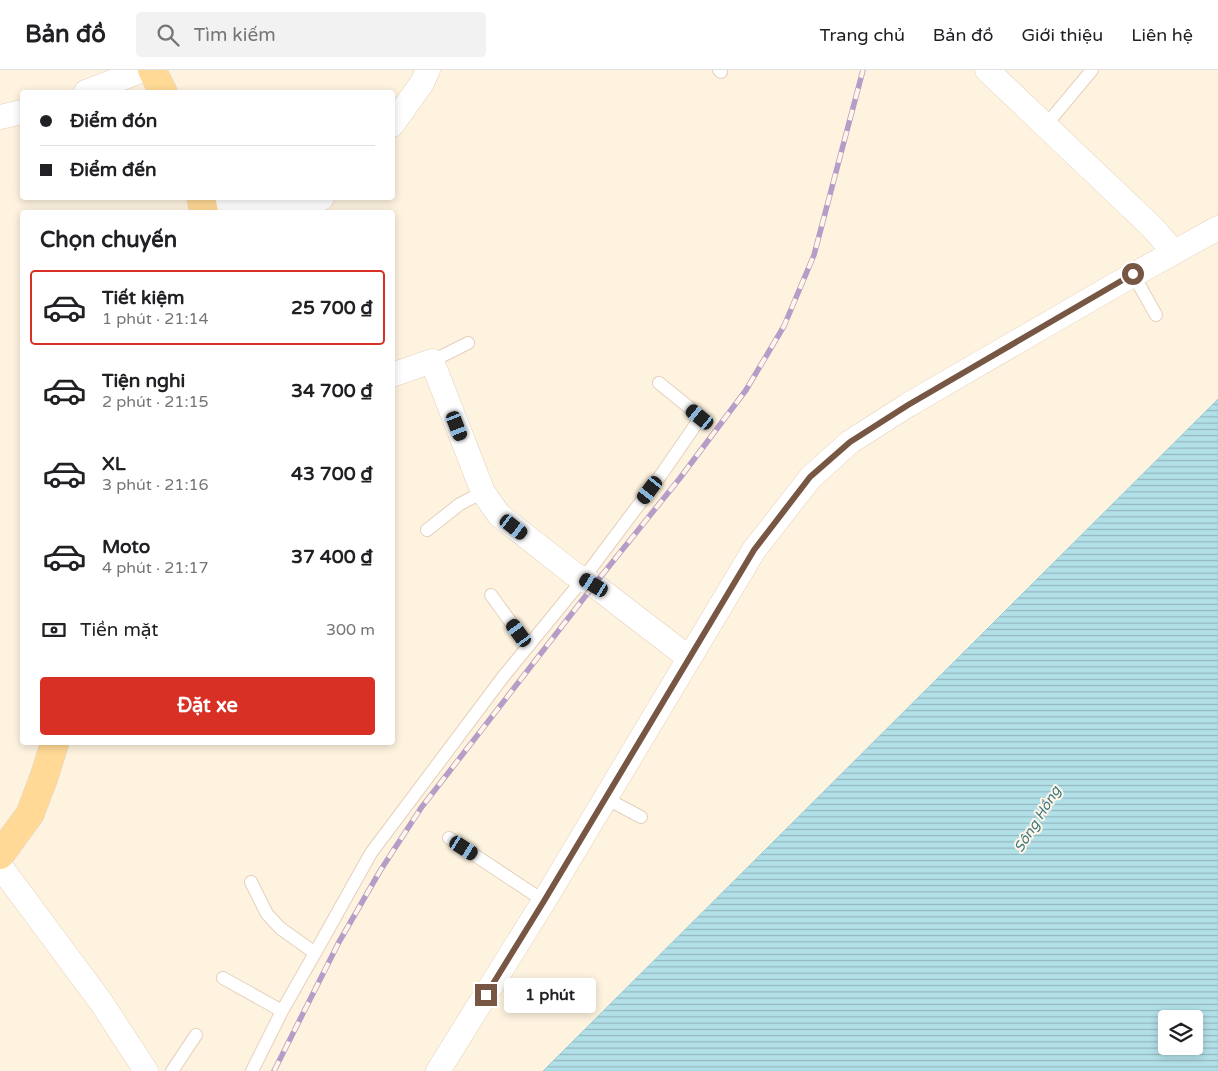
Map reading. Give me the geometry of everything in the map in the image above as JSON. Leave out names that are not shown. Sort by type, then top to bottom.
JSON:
[{"type":"main road","points":[[152,70],[162,90]]},
{"type":"main road","points":[[0,855],[30,814],[54,745]]},
{"type":"street","points":[[91,90],[143,70]]},
{"type":"street","points":[[395,121],[422,83],[428,70]]},
{"type":"street","points":[[987,70],[1152,227],[1174,252]]},
{"type":"street","points":[[0,117],[20,112]]},
{"type":"street","points":[[203,207],[310,203],[317,200]]},
{"type":"street","points":[[438,1071],[544,901],[754,550],[810,477],[850,442],[908,405],[1133,274],[1218,228]]},
{"type":"street","points":[[395,375],[432,361],[483,492],[499,515],[574,574],[594,585],[689,658]]},
{"type":"street","points":[[0,866],[101,1002],[146,1071]]},
{"type":"lane","points":[[1046,125],[1092,70]]},
{"type":"lane","points":[[1133,274],[1156,315]]},
{"type":"lane","points":[[432,361],[468,343]]},
{"type":"lane","points":[[252,1071],[282,1011],[370,853],[528,646],[583,579],[661,475],[700,417],[659,383]]},
{"type":"lane","points":[[428,530],[460,504],[483,492]]},
{"type":"lane","points":[[490,595],[528,646]]},
{"type":"lane","points":[[605,798],[641,817]]},
{"type":"lane","points":[[448,838],[544,901]]},
{"type":"lane","points":[[251,882],[267,914],[280,928],[315,953]]},
{"type":"lane","points":[[223,978],[282,1011]]},
{"type":"lane","points":[[172,1071],[196,1035]]},
{"type":"water","name":"Sông Hồng","points":[[1218,399],[1218,1071],[543,1071]]},
{"type":"railway","points":[[274,1071],[339,942],[380,871],[421,808],[594,585],[680,478],[746,390],[784,326],[814,255],[863,70]]},
{"type":"route","points":[[486,995],[754,550],[810,477],[850,442],[908,405],[1133,274]]}]
